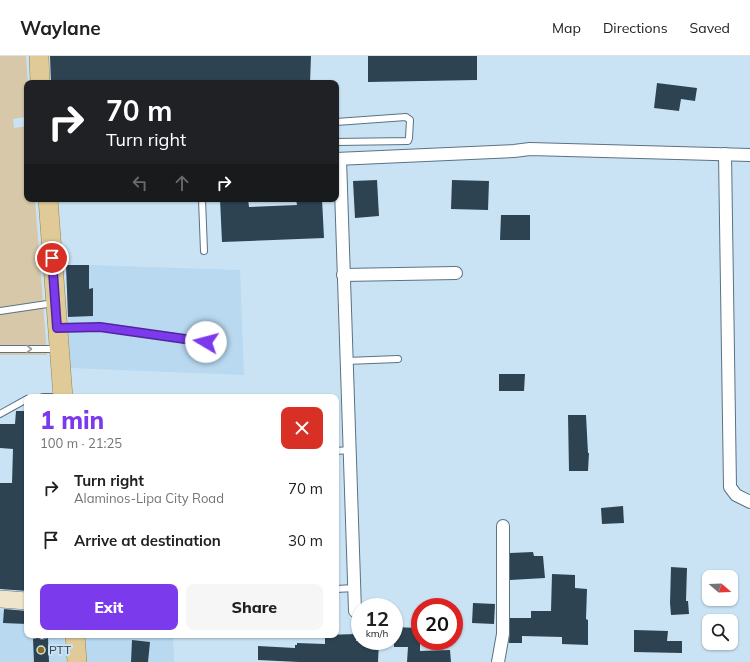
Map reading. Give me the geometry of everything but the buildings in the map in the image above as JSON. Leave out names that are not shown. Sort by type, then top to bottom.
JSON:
[{"type":"main road","points":[[39,56],[40,80]]},
{"type":"main road","points":[[48,202],[63,394]]},
{"type":"main road","points":[[75,638],[77,662]]},
{"type":"street","points":[[339,159],[530,148],[750,155]]},
{"type":"street","points":[[725,154],[730,488],[736,495],[750,502]]},
{"type":"street","points":[[339,178],[344,275],[354,598]]},
{"type":"street","points":[[344,275],[456,273]]},
{"type":"street","points":[[498,662],[503,634],[503,526]]},
{"type":"street","points":[[0,600],[24,601]]},
{"type":"lane","points":[[339,122],[406,117],[410,120],[408,141],[339,142]]},
{"type":"lane","points":[[202,202],[204,251]]},
{"type":"lane","points":[[0,311],[55,303]]},
{"type":"lane","points":[[57,328],[100,327],[206,342]]},
{"type":"lane","points":[[0,349],[59,349]]},
{"type":"lane","points":[[346,361],[398,359]]},
{"type":"lane","points":[[0,414],[24,401]]},
{"type":"lane","points":[[339,451],[350,450]]},
{"type":"lane","points":[[339,589],[354,588]]},
{"type":"shaded area","points":[[0,56],[26,56],[28,80],[24,80],[24,117],[13,119],[14,128],[24,126],[24,202],[35,202],[47,355],[0,355]]},
{"type":"shaded area","points":[[66,265],[240,270],[244,375],[70,368]]},
{"type":"shaded area","points":[[0,610],[24,612],[24,638],[64,638],[67,662],[0,662]]},
{"type":"shaded area","points":[[85,638],[173,638],[174,662],[86,662]]},
{"type":"place","name":"PTT","points":[[41,650]]},
{"type":"route","points":[[52,258],[57,328],[100,327],[206,342]]}]
